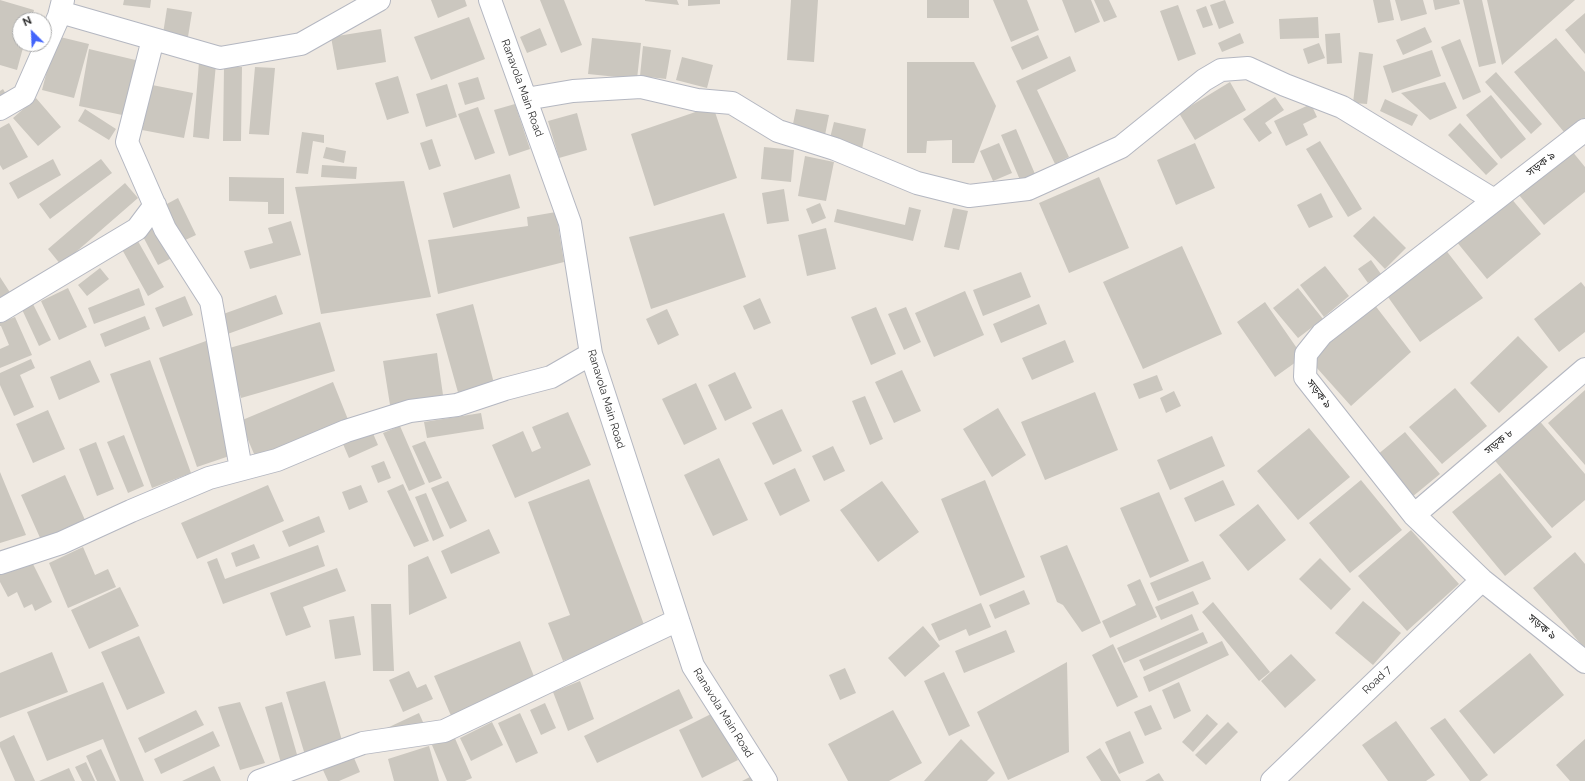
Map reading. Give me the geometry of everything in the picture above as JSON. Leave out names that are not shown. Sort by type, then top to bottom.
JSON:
[{"type":"street","points":[[0,109],[24,95],[61,6],[153,39],[220,58],[234,57],[301,44],[379,0]]},
{"type":"street","name":"Ranavola Main Road","points":[[490,0],[570,223],[591,354],[693,666],[766,781]]},
{"type":"street","points":[[153,39],[127,142],[165,229],[211,301],[241,470]]},
{"type":"street","points":[[526,99],[573,91],[641,87],[697,100],[732,103],[778,131],[835,149],[917,182],[969,196],[1028,189],[1121,147],[1204,80],[1221,70],[1248,68],[1285,85],[1342,107],[1494,200]]},
{"type":"street","name":"সড়ক ৯","points":[[1585,130],[1322,334],[1306,354],[1305,377],[1414,515],[1482,580],[1585,662]]},
{"type":"street","points":[[0,311],[137,229],[155,205]]},
{"type":"street","points":[[0,563],[61,543],[209,478],[276,460],[346,431],[410,411],[457,405],[505,389],[551,377],[591,354]]},
{"type":"street","name":"সড়ক ৮","points":[[1414,515],[1585,369]]},
{"type":"street","name":"Road 7","points":[[1279,778],[1482,580]]},
{"type":"street","points":[[259,781],[363,743],[444,731],[678,620]]},
{"type":"building","points":[[0,0],[34,10],[33,12],[12,12],[12,52],[22,52],[17,70],[0,65]]},
{"type":"building","points":[[124,0],[151,0],[150,8],[123,5]]},
{"type":"building","points":[[431,0],[465,0],[467,6],[438,18]]},
{"type":"building","points":[[540,0],[564,0],[582,45],[561,53]]},
{"type":"building","points":[[677,0],[679,5],[645,1]]},
{"type":"building","points":[[688,0],[720,0],[720,4],[688,6]]},
{"type":"building","points":[[791,0],[818,0],[814,62],[787,60]]},
{"type":"building","points":[[927,0],[969,0],[969,18],[927,18]]},
{"type":"building","points":[[993,0],[1027,0],[1039,30],[1011,42]]},
{"type":"building","points":[[1062,0],[1091,0],[1100,22],[1075,33]]},
{"type":"building","points":[[1094,0],[1109,0],[1117,17],[1104,22]]},
{"type":"building","points":[[1225,0],[1234,23],[1219,29],[1210,5]]},
{"type":"building","points":[[1373,0],[1390,0],[1394,20],[1378,23]]},
{"type":"building","points":[[1395,0],[1423,0],[1427,14],[1401,21]]},
{"type":"building","points":[[1433,0],[1459,0],[1460,4],[1435,10]]},
{"type":"building","points":[[1463,0],[1482,0],[1496,63],[1479,67]]},
{"type":"building","points":[[1487,0],[1575,0],[1502,65]]},
{"type":"building","points":[[1178,5],[1196,54],[1178,61],[1160,11]]},
{"type":"building","points":[[1206,6],[1213,25],[1203,28],[1196,10]]},
{"type":"building","points":[[167,8],[192,12],[187,43],[162,40]]},
{"type":"building","points":[[1585,13],[1585,54],[1565,30]]},
{"type":"building","points":[[469,17],[485,59],[431,80],[414,37]]},
{"type":"building","points":[[1318,17],[1319,38],[1280,39],[1279,19]]},
{"type":"building","points":[[1425,27],[1432,42],[1403,55],[1396,40]]},
{"type":"building","points":[[540,28],[547,45],[527,53],[520,37]]},
{"type":"building","points":[[381,29],[386,62],[337,70],[331,37]]},
{"type":"building","points":[[1240,33],[1244,43],[1222,52],[1218,43]]},
{"type":"building","points":[[1340,33],[1342,63],[1327,64],[1325,34]]},
{"type":"building","points":[[1038,35],[1048,58],[1022,70],[1011,47]]},
{"type":"building","points":[[56,36],[89,44],[74,98],[42,90]]},
{"type":"building","points":[[592,38],[641,43],[637,79],[588,74]]},
{"type":"building","points":[[1556,38],[1585,72],[1585,125],[1569,138],[1514,72]]},
{"type":"building","points":[[1460,39],[1481,92],[1463,100],[1441,47]]},
{"type":"building","points":[[1319,43],[1325,58],[1308,64],[1303,49]]},
{"type":"building","points":[[643,46],[671,50],[666,79],[640,76]]},
{"type":"building","points":[[89,49],[144,62],[132,117],[79,106]]},
{"type":"building","points":[[1432,50],[1441,76],[1392,93],[1383,66]]},
{"type":"building","points":[[1359,52],[1373,54],[1367,104],[1353,103]]},
{"type":"building","points":[[1070,56],[1076,71],[1037,90],[1069,157],[1055,164],[1016,81]]},
{"type":"building","points":[[682,57],[713,65],[707,88],[676,80]]},
{"type":"building","points":[[199,62],[216,64],[209,139],[193,137]]},
{"type":"building","points":[[907,62],[974,62],[996,106],[974,163],[952,163],[952,140],[927,141],[926,153],[907,153]]},
{"type":"building","points":[[224,67],[242,67],[241,141],[223,141]]},
{"type":"building","points":[[255,67],[275,68],[269,135],[249,134]]},
{"type":"building","points":[[1496,72],[1542,124],[1531,134],[1485,82]]},
{"type":"building","points":[[398,76],[409,113],[387,120],[375,83]]},
{"type":"building","points":[[478,77],[485,99],[465,105],[458,83]]},
{"type":"building","points":[[1230,82],[1246,110],[1195,140],[1179,113]]},
{"type":"building","points":[[1445,82],[1457,108],[1430,120],[1401,93]]},
{"type":"building","points":[[447,84],[457,117],[426,127],[416,94]]},
{"type":"building","points":[[152,85],[193,93],[184,138],[142,130]]},
{"type":"building","points":[[3,89],[8,98],[0,104],[0,91]]},
{"type":"building","points":[[1491,95],[1526,139],[1501,159],[1466,115]]},
{"type":"building","points":[[1275,97],[1284,110],[1265,123],[1272,133],[1259,142],[1243,119]]},
{"type":"building","points":[[36,98],[61,127],[38,146],[13,118]]},
{"type":"building","points":[[1385,99],[1418,115],[1412,126],[1380,111]]},
{"type":"building","points":[[515,104],[530,149],[509,156],[494,110]]},
{"type":"building","points":[[1311,104],[1317,117],[1303,124],[1308,135],[1286,146],[1274,121]]},
{"type":"building","points":[[713,106],[737,178],[654,206],[631,134]]},
{"type":"building","points":[[478,107],[495,153],[475,160],[458,114]]},
{"type":"building","points":[[85,109],[116,129],[109,140],[78,121]]},
{"type":"building","points":[[796,109],[829,115],[825,135],[792,129]]},
{"type":"building","points":[[577,113],[587,150],[559,158],[548,121]]},
{"type":"building","points":[[834,122],[866,129],[862,149],[829,142]]},
{"type":"building","points":[[9,123],[28,157],[3,170],[0,165],[0,128]]},
{"type":"building","points":[[1460,123],[1498,164],[1486,175],[1448,135]]},
{"type":"building","points":[[1016,129],[1035,174],[1020,180],[1001,135]]},
{"type":"building","points":[[302,132],[324,135],[324,143],[313,141],[308,174],[296,173]]},
{"type":"building","points":[[432,139],[441,166],[429,170],[420,143]]},
{"type":"building","points":[[1320,141],[1362,209],[1348,217],[1306,149]]},
{"type":"building","points":[[999,143],[1012,173],[993,181],[980,151]]},
{"type":"building","points":[[1195,143],[1215,188],[1176,205],[1157,160]]},
{"type":"building","points":[[1567,145],[1585,167],[1585,192],[1544,225],[1514,189]]},
{"type":"building","points":[[326,147],[346,151],[344,163],[323,158]]},
{"type":"building","points":[[764,147],[794,150],[791,182],[761,179]]},
{"type":"building","points":[[805,156],[834,162],[826,201],[798,196]]},
{"type":"building","points":[[53,159],[61,175],[18,199],[9,183]]},
{"type":"building","points":[[101,159],[112,173],[50,219],[39,204]]},
{"type":"building","points":[[322,165],[357,167],[356,179],[321,177]]},
{"type":"building","points":[[510,174],[520,208],[453,228],[443,193]]},
{"type":"building","points":[[229,177],[284,178],[284,214],[268,214],[268,202],[229,201]]},
{"type":"building","points":[[1099,177],[1129,248],[1069,273],[1039,203]]},
{"type":"building","points":[[404,181],[431,297],[321,314],[295,187]]},
{"type":"building","points":[[125,183],[138,198],[61,265],[48,249]]},
{"type":"building","points":[[784,189],[789,221],[767,224],[762,193]]},
{"type":"building","points":[[1321,193],[1333,217],[1309,228],[1297,205]]},
{"type":"building","points":[[1510,197],[1541,234],[1487,279],[1456,241]]},
{"type":"building","points":[[178,198],[196,235],[181,242],[163,206]]},
{"type":"building","points":[[820,203],[826,218],[812,224],[806,209]]},
{"type":"building","points":[[909,207],[921,210],[913,241],[834,222],[837,209],[905,225]]},
{"type":"building","points":[[953,208],[968,211],[959,250],[944,247]]},
{"type":"building","points":[[556,212],[564,262],[438,294],[428,240],[528,226],[527,217]]},
{"type":"building","points":[[724,213],[746,277],[651,309],[629,237]]},
{"type":"building","points":[[1374,216],[1406,248],[1385,269],[1353,236]]},
{"type":"building","points":[[154,219],[174,257],[158,265],[138,227]]},
{"type":"building","points":[[291,221],[301,255],[250,269],[244,251],[273,243],[268,228]]},
{"type":"building","points":[[826,228],[836,269],[807,276],[798,235]]},
{"type":"building","points":[[135,236],[164,287],[148,296],[119,244]]},
{"type":"building","points":[[1182,246],[1222,334],[1143,369],[1103,282]]},
{"type":"building","points":[[1445,249],[1483,298],[1420,342],[1388,297]]},
{"type":"building","points":[[1371,260],[1381,274],[1368,283],[1358,269]]},
{"type":"building","points":[[1325,266],[1349,296],[1324,317],[1300,285]]},
{"type":"building","points":[[100,268],[109,279],[87,296],[78,285]]},
{"type":"building","points":[[1021,272],[1031,297],[983,316],[973,290]]},
{"type":"building","points":[[0,277],[11,294],[0,301]]},
{"type":"building","points":[[1581,282],[1585,287],[1585,332],[1559,352],[1534,319]]},
{"type":"building","points":[[68,288],[87,327],[59,340],[41,301]]},
{"type":"building","points":[[139,288],[145,305],[94,324],[88,308]]},
{"type":"building","points":[[1298,288],[1323,319],[1298,338],[1273,308]]},
{"type":"building","points":[[965,291],[984,335],[934,357],[915,313]]},
{"type":"building","points":[[276,295],[283,314],[222,336],[215,317]]},
{"type":"building","points":[[185,296],[193,315],[163,327],[155,308]]},
{"type":"building","points":[[30,298],[51,340],[39,346],[19,303]]},
{"type":"building","points":[[760,298],[771,323],[754,330],[743,306]]},
{"type":"building","points":[[1265,302],[1303,357],[1275,377],[1237,322]]},
{"type":"building","points":[[473,304],[495,387],[459,396],[436,314]]},
{"type":"building","points":[[1039,304],[1047,324],[1001,343],[993,324]]},
{"type":"building","points":[[1374,304],[1411,352],[1351,406],[1308,358]]},
{"type":"building","points":[[876,307],[896,354],[871,365],[851,317]]},
{"type":"building","points":[[906,307],[921,342],[904,350],[888,314]]},
{"type":"building","points":[[667,309],[679,335],[658,345],[646,319]]},
{"type":"building","points":[[4,314],[7,320],[15,317],[32,355],[0,368],[0,349],[9,345],[0,326],[0,316]]},
{"type":"building","points":[[145,316],[150,329],[105,347],[100,334]]},
{"type":"building","points":[[320,322],[335,371],[241,398],[226,349]]},
{"type":"building","points":[[1518,336],[1548,367],[1499,413],[1470,383]]},
{"type":"building","points":[[1065,340],[1074,362],[1032,380],[1022,358]]},
{"type":"building","points":[[206,341],[244,451],[197,467],[159,358]]},
{"type":"building","points":[[437,353],[444,402],[391,411],[383,361]]},
{"type":"building","points":[[31,359],[35,368],[20,375],[34,407],[14,416],[0,385],[0,373]]},
{"type":"building","points":[[90,360],[100,382],[59,400],[50,377]]},
{"type":"building","points":[[150,360],[191,473],[152,488],[110,374]]},
{"type":"building","points":[[902,370],[921,411],[894,423],[875,382]]},
{"type":"building","points":[[735,372],[752,408],[725,421],[708,385]]},
{"type":"building","points":[[1157,375],[1163,390],[1139,399],[1133,384]]},
{"type":"building","points":[[333,382],[349,422],[257,461],[240,421]]},
{"type":"building","points":[[696,383],[717,429],[684,445],[662,399]]},
{"type":"building","points":[[1455,388],[1487,426],[1442,464],[1409,427]]},
{"type":"building","points":[[1585,390],[1585,465],[1548,423]]},
{"type":"building","points":[[1174,391],[1181,406],[1166,413],[1160,398]]},
{"type":"building","points":[[1095,392],[1118,450],[1045,480],[1021,422]]},
{"type":"building","points":[[865,396],[883,439],[870,445],[852,401]]},
{"type":"building","points":[[998,408],[1026,455],[992,477],[963,429]]},
{"type":"building","points":[[782,409],[802,451],[773,465],[752,423]]},
{"type":"building","points":[[48,410],[65,449],[33,463],[16,424]]},
{"type":"building","points":[[568,412],[591,465],[515,498],[492,445],[523,431],[532,452],[541,448],[532,427]]},
{"type":"building","points":[[481,413],[484,429],[427,438],[424,422]]},
{"type":"building","points":[[1537,418],[1585,474],[1585,500],[1552,528],[1491,456]]},
{"type":"building","points":[[400,426],[425,484],[409,491],[383,433]]},
{"type":"building","points":[[1309,428],[1350,477],[1298,520],[1257,471]]},
{"type":"building","points":[[372,431],[378,445],[349,458],[343,444]]},
{"type":"building","points":[[1405,432],[1440,474],[1412,497],[1377,455]]},
{"type":"building","points":[[124,435],[144,486],[128,493],[107,442]]},
{"type":"building","points":[[1212,436],[1225,466],[1170,490],[1157,460]]},
{"type":"building","points":[[425,441],[442,478],[429,483],[412,446]]},
{"type":"building","points":[[96,442],[114,489],[97,496],[79,449]]},
{"type":"building","points":[[833,446],[845,471],[824,481],[812,456]]},
{"type":"building","points":[[719,458],[748,520],[713,536],[684,475]]},
{"type":"building","points":[[384,461],[391,478],[378,483],[371,466]]},
{"type":"building","points":[[795,468],[810,501],[780,516],[764,483]]},
{"type":"building","points":[[0,472],[26,535],[0,543]]},
{"type":"building","points":[[1500,473],[1552,537],[1505,576],[1452,512]]},
{"type":"building","points":[[65,475],[85,520],[41,540],[21,495]]},
{"type":"building","points":[[589,479],[646,630],[563,661],[548,623],[570,615],[528,502]]},
{"type":"building","points":[[985,480],[1025,577],[980,596],[941,499]]},
{"type":"building","points":[[1223,480],[1235,505],[1195,522],[1184,498]]},
{"type":"building","points":[[1361,480],[1402,530],[1350,573],[1309,523]]},
{"type":"building","points":[[448,481],[467,521],[450,529],[431,488]]},
{"type":"building","points":[[882,481],[919,532],[878,562],[840,510]]},
{"type":"building","points":[[403,484],[429,541],[414,547],[387,491]]},
{"type":"building","points":[[268,485],[284,521],[197,559],[181,523]]},
{"type":"building","points":[[361,485],[368,502],[349,510],[342,492]]},
{"type":"building","points":[[1159,492],[1189,561],[1150,578],[1120,508]]},
{"type":"building","points":[[426,493],[444,536],[433,541],[415,497]]},
{"type":"building","points":[[1258,504],[1286,540],[1248,571],[1219,535]]},
{"type":"building","points":[[319,516],[325,532],[289,547],[282,531]]},
{"type":"building","points":[[489,529],[500,553],[451,574],[441,551]]},
{"type":"building","points":[[1411,530],[1459,584],[1407,631],[1358,576]]},
{"type":"building","points":[[254,544],[260,558],[236,567],[231,553]]},
{"type":"building","points":[[318,545],[325,566],[223,604],[207,562],[217,558],[225,579]]},
{"type":"building","points":[[1067,545],[1101,623],[1082,632],[1063,605],[1057,602],[1040,556]]},
{"type":"building","points":[[83,547],[95,575],[108,569],[116,587],[68,608],[49,563]]},
{"type":"building","points":[[1575,552],[1585,564],[1585,649],[1533,588]]},
{"type":"building","points":[[428,556],[447,598],[409,615],[408,565]]},
{"type":"building","points":[[30,558],[52,602],[35,611],[32,604],[24,608],[17,592],[8,597],[0,582],[0,573]]},
{"type":"building","points":[[1320,558],[1351,589],[1331,610],[1299,579]]},
{"type":"building","points":[[1203,561],[1211,579],[1158,601],[1150,583]]},
{"type":"building","points":[[337,568],[346,591],[303,607],[311,627],[286,636],[270,593]]},
{"type":"building","points":[[1140,579],[1157,617],[1110,638],[1102,621],[1136,605],[1127,585]]},
{"type":"building","points":[[120,587],[139,626],[89,649],[71,610]]},
{"type":"building","points":[[1024,590],[1030,604],[995,619],[989,605]]},
{"type":"building","points":[[1193,591],[1199,604],[1161,620],[1155,607]]},
{"type":"building","points":[[1363,601],[1401,633],[1373,665],[1335,633]]},
{"type":"building","points":[[1213,602],[1270,672],[1259,681],[1202,612]]},
{"type":"building","points":[[981,603],[991,627],[969,636],[966,629],[939,641],[931,624]]},
{"type":"building","points":[[371,604],[391,604],[394,671],[373,671]]},
{"type":"building","points":[[1192,614],[1199,630],[1124,663],[1117,648]]},
{"type":"building","points":[[354,616],[361,655],[335,659],[329,620]]},
{"type":"building","points":[[923,626],[940,646],[905,677],[888,658]]},
{"type":"building","points":[[1006,630],[1015,652],[964,673],[955,651]]},
{"type":"building","points":[[1203,632],[1208,643],[1144,671],[1139,660]]},
{"type":"building","points":[[139,636],[165,693],[127,710],[101,652]]},
{"type":"building","points":[[520,641],[537,684],[452,718],[434,676]]},
{"type":"building","points":[[1222,641],[1229,655],[1149,692],[1143,677]]},
{"type":"building","points":[[1113,644],[1138,697],[1117,707],[1092,655]]},
{"type":"building","points":[[52,652],[68,692],[0,718],[0,673]]},
{"type":"building","points":[[1530,653],[1564,695],[1494,754],[1459,711]]},
{"type":"building","points":[[1291,654],[1316,680],[1285,708],[1261,681]]},
{"type":"building","points":[[1067,662],[1069,752],[1008,780],[977,712]]},
{"type":"building","points":[[845,668],[856,693],[840,700],[829,675]]},
{"type":"building","points":[[409,671],[417,688],[426,684],[433,699],[403,712],[389,680]]},
{"type":"building","points":[[944,672],[970,726],[949,736],[924,681]]},
{"type":"building","points":[[325,681],[343,744],[305,755],[286,692]]},
{"type":"building","points":[[580,681],[594,719],[568,731],[553,692]]},
{"type":"building","points":[[103,682],[144,781],[120,781],[103,739],[47,761],[27,712]]},
{"type":"building","points":[[1179,682],[1191,711],[1174,719],[1162,690]]},
{"type":"building","points":[[679,689],[693,718],[597,763],[584,736]]},
{"type":"building","points":[[240,702],[265,763],[240,770],[218,707]]},
{"type":"building","points":[[282,702],[298,758],[281,763],[265,707]]},
{"type":"building","points":[[545,703],[556,728],[541,735],[530,710]]},
{"type":"building","points":[[1151,705],[1162,729],[1145,736],[1134,712]]},
{"type":"building","points":[[196,710],[204,725],[145,753],[138,738]]},
{"type":"building","points":[[893,710],[922,763],[889,781],[848,781],[828,744]]},
{"type":"building","points":[[715,712],[738,760],[702,778],[679,730]]},
{"type":"building","points":[[419,713],[426,729],[394,743],[387,728]]},
{"type":"building","points":[[520,713],[538,753],[516,763],[498,723]]},
{"type":"building","points":[[1207,714],[1218,724],[1193,752],[1182,742]]},
{"type":"building","points":[[1445,718],[1488,775],[1480,781],[1470,781],[1430,728]]},
{"type":"building","points":[[1396,721],[1435,775],[1426,781],[1388,781],[1362,745]]},
{"type":"building","points":[[492,722],[503,745],[471,761],[460,738]]},
{"type":"building","points":[[1228,722],[1238,732],[1206,765],[1195,755]]},
{"type":"building","points":[[213,731],[220,746],[161,774],[154,759]]},
{"type":"building","points":[[1130,731],[1144,763],[1119,774],[1105,742]]},
{"type":"building","points":[[14,735],[35,781],[15,781],[0,747],[0,742]]},
{"type":"building","points":[[454,736],[472,778],[465,781],[447,781],[432,745]]},
{"type":"building","points":[[961,739],[995,773],[987,781],[924,781]]},
{"type":"building","points":[[1585,739],[1585,781],[1570,781],[1556,765]]},
{"type":"building","points":[[349,746],[360,772],[339,781],[328,781],[323,770],[330,767],[326,756]]},
{"type":"building","points":[[429,746],[439,781],[394,781],[388,759]]},
{"type":"building","points":[[1100,748],[1121,781],[1101,781],[1086,757]]},
{"type":"building","points":[[101,749],[116,781],[97,781],[86,756]]},
{"type":"building","points":[[86,762],[95,781],[82,781],[75,767]]},
{"type":"building","points":[[214,766],[221,781],[182,781]]},
{"type":"building","points":[[69,768],[75,781],[39,781]]},
{"type":"building","points":[[758,773],[762,781],[742,781]]},
{"type":"building","points":[[1159,773],[1164,781],[1145,781]]}]
